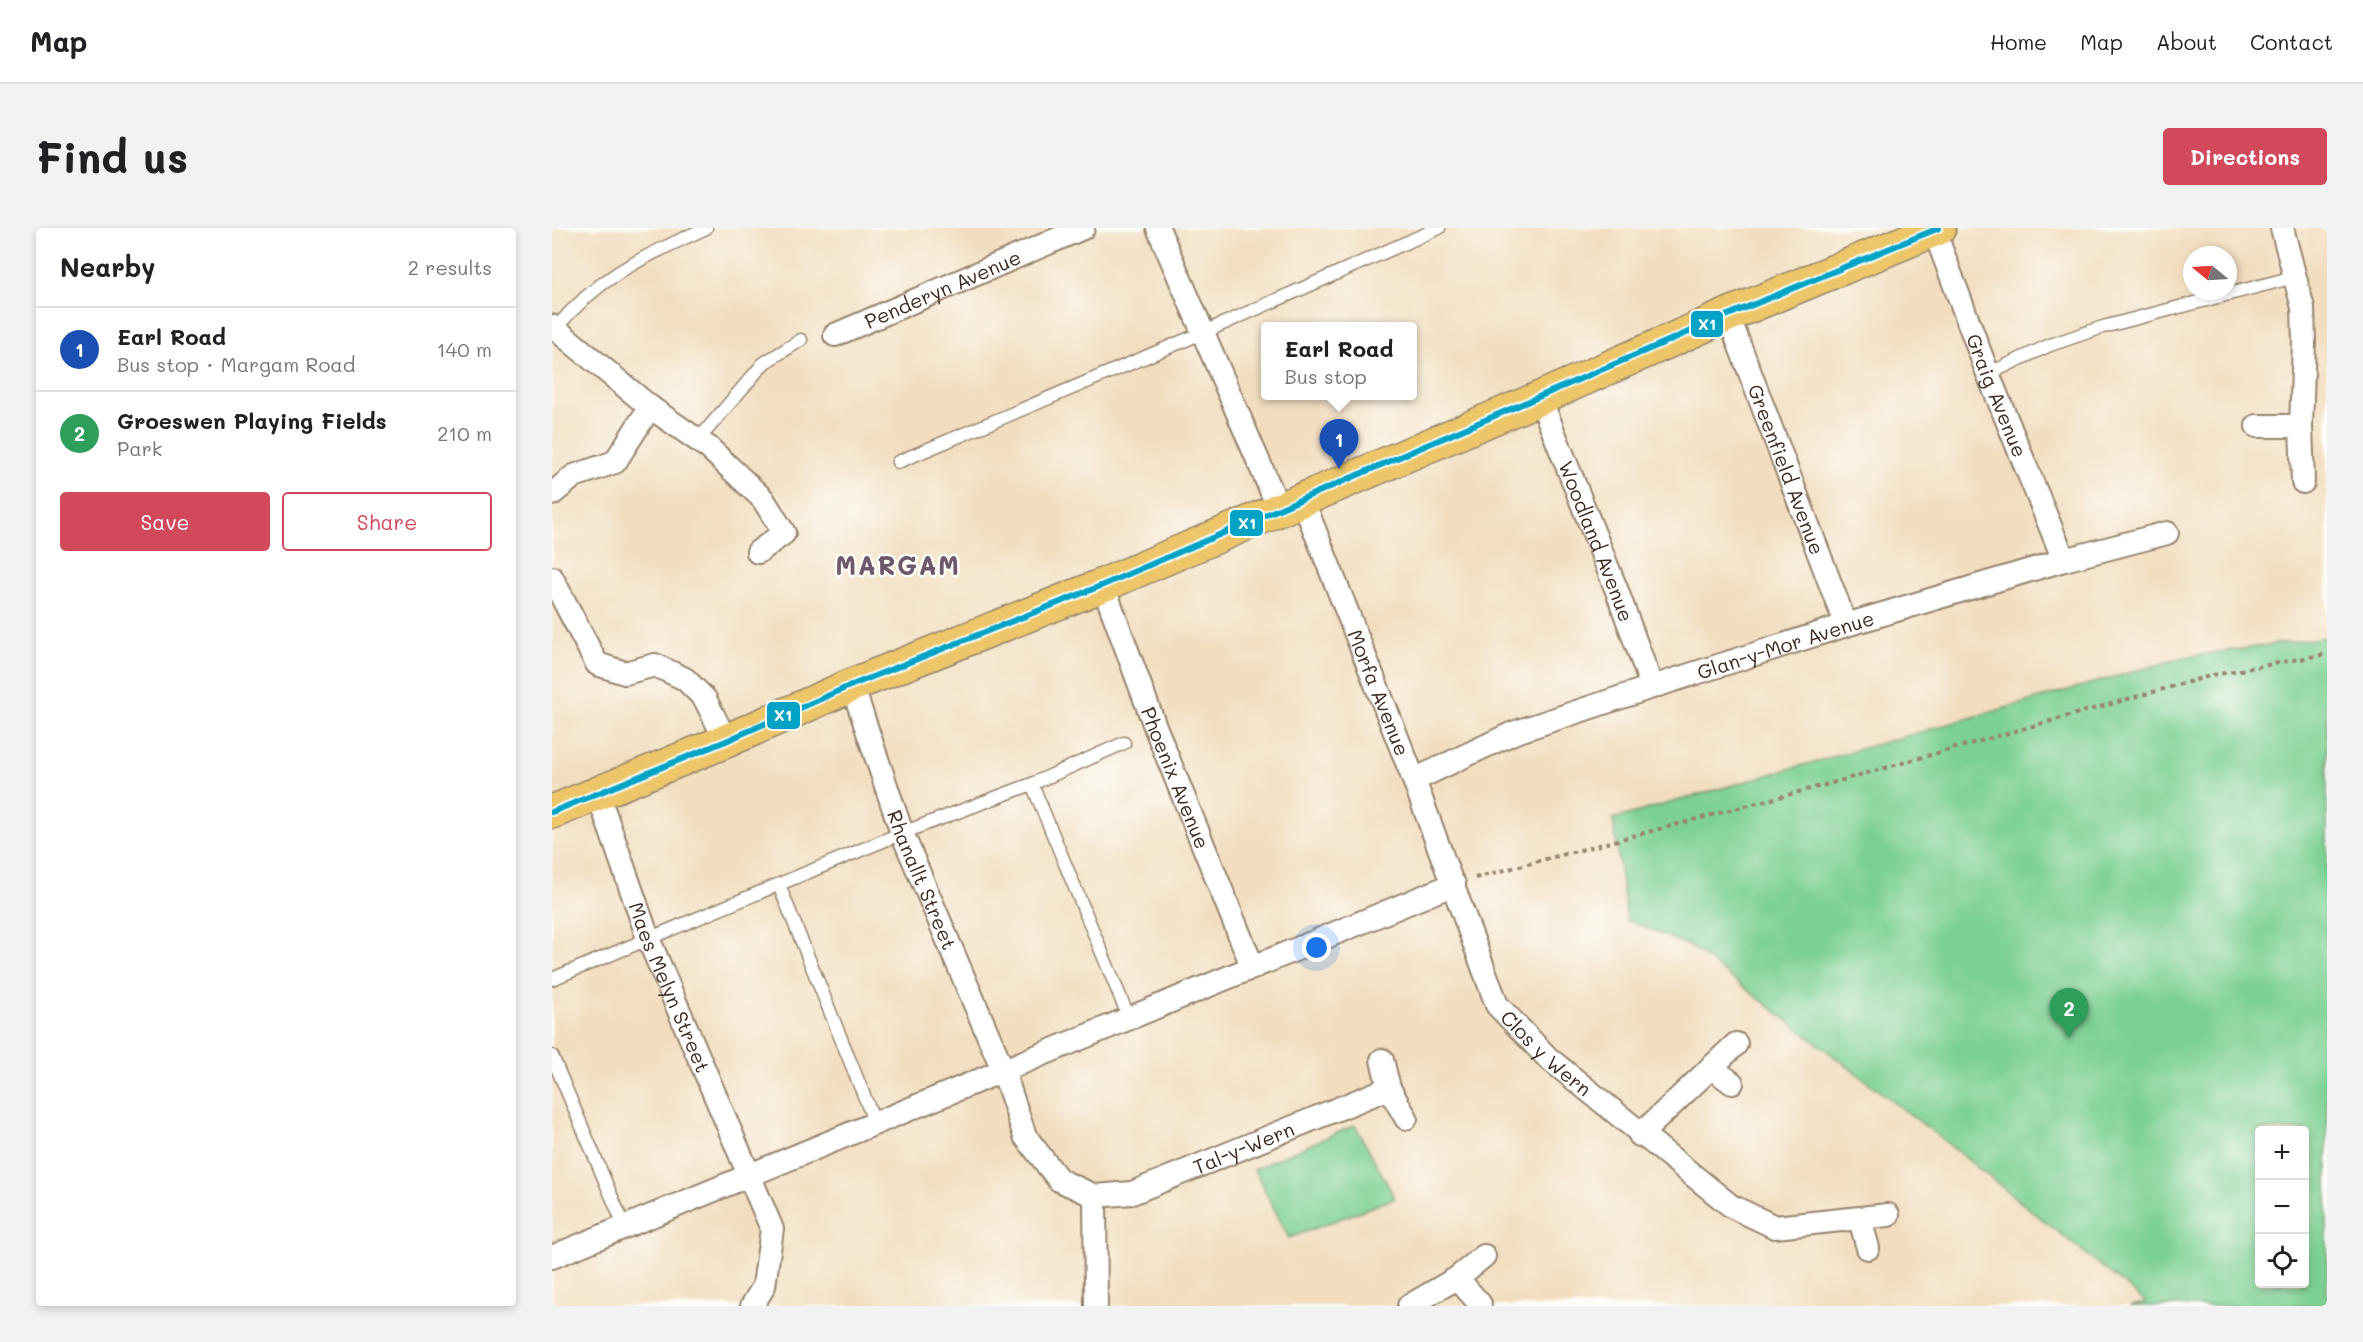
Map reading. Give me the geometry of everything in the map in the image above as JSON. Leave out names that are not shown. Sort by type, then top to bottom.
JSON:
[{"type":"main road","points":[[554,807],[598,794],[852,685],[1103,585],[1923,231]]},
{"type":"street","name":"Penderyn Avenue","points":[[835,335],[1083,228]]},
{"type":"street","name":"Morfa Avenue","points":[[1158,228],[1202,333],[1291,505],[1414,780],[1454,884]]},
{"type":"street","points":[[2282,228],[2303,308],[2302,482]]},
{"type":"street","name":"Graig Avenue","points":[[1923,231],[1988,374],[2064,560]]},
{"type":"street","name":"Greenfield Avenue","points":[[1728,315],[1846,625]]},
{"type":"street","points":[[554,327],[650,407],[710,448],[763,499],[784,533],[758,552]]},
{"type":"street","name":"Woodland Avenue","points":[[1540,398],[1617,591],[1652,687]]},
{"type":"street","points":[[552,494],[574,476],[615,462],[650,407]]},
{"type":"street","points":[[2256,426],[2301,426]]},
{"type":"street","name":"Glan-y-Mor Avenue","points":[[1414,780],[1513,733],[1652,687],[1846,625],[2064,560],[2167,533]]},
{"type":"street","points":[[552,578],[597,664],[625,673],[655,665],[685,679],[705,699],[726,741]]},
{"type":"street","name":"Phoenix Avenue","points":[[1103,585],[1155,729],[1253,968]]},
{"type":"street","name":"Rhanallt Street","points":[[852,685],[902,833],[1003,1070]]},
{"type":"street","name":"Maes Melyn Street","points":[[598,794],[648,938],[772,1229],[764,1286],[752,1306]]},
{"type":"street","points":[[552,1257],[1454,884]]},
{"type":"street","name":"Clos y Wern","points":[[1454,884],[1497,1005],[1548,1058],[1640,1135],[1731,1206],[1775,1227],[1888,1215]]},
{"type":"street","points":[[1640,1135],[1736,1044]]},
{"type":"street","points":[[1382,1060],[1389,1088],[1406,1118]]},
{"type":"street","points":[[1710,1067],[1732,1083]]},
{"type":"street","points":[[1003,1070],[1025,1136],[1059,1180],[1095,1197],[1096,1306]]},
{"type":"street","name":"Tal-y-Wern","points":[[1095,1197],[1132,1193],[1389,1088]]},
{"type":"street","points":[[1860,1219],[1868,1248]]},
{"type":"street","points":[[1409,1306],[1457,1278],[1484,1256]]},
{"type":"street","points":[[1457,1278],[1480,1304]]},
{"type":"lane","points":[[554,327],[576,304],[615,274],[638,260],[706,228]]},
{"type":"lane","points":[[898,462],[1202,333],[1439,228]]},
{"type":"lane","points":[[1988,374],[2050,345],[2103,327],[2294,277]]},
{"type":"lane","points":[[698,440],[764,363],[801,340]]},
{"type":"lane","points":[[552,979],[902,833],[1032,784],[1124,742]]},
{"type":"lane","points":[[1032,784],[1129,1018]]},
{"type":"lane","points":[[779,885],[875,1123]]},
{"type":"lane","points":[[552,1056],[625,1228]]},
{"type":"path","points":[[1454,884],[1821,786],[2213,675],[2327,654]]},
{"type":"green space","points":[[2327,637],[2327,1306],[2130,1306],[2146,1302],[1933,1132],[1690,946],[1627,920],[1613,819],[2185,657]]},
{"type":"green space","points":[[1355,1125],[1395,1198],[1289,1238],[1254,1169]]},
{"type":"transit line","name":"X1","points":[[552,812],[726,741],[852,685],[1103,585],[1728,315],[1939,228]]},
{"type":"place","name":"Earl Road","points":[[1339,469]]},
{"type":"place","name":"Groeswen Playing Fields","points":[[2069,1038]]},
{"type":"district","name":"MARGAM","points":[[898,565]]}]
